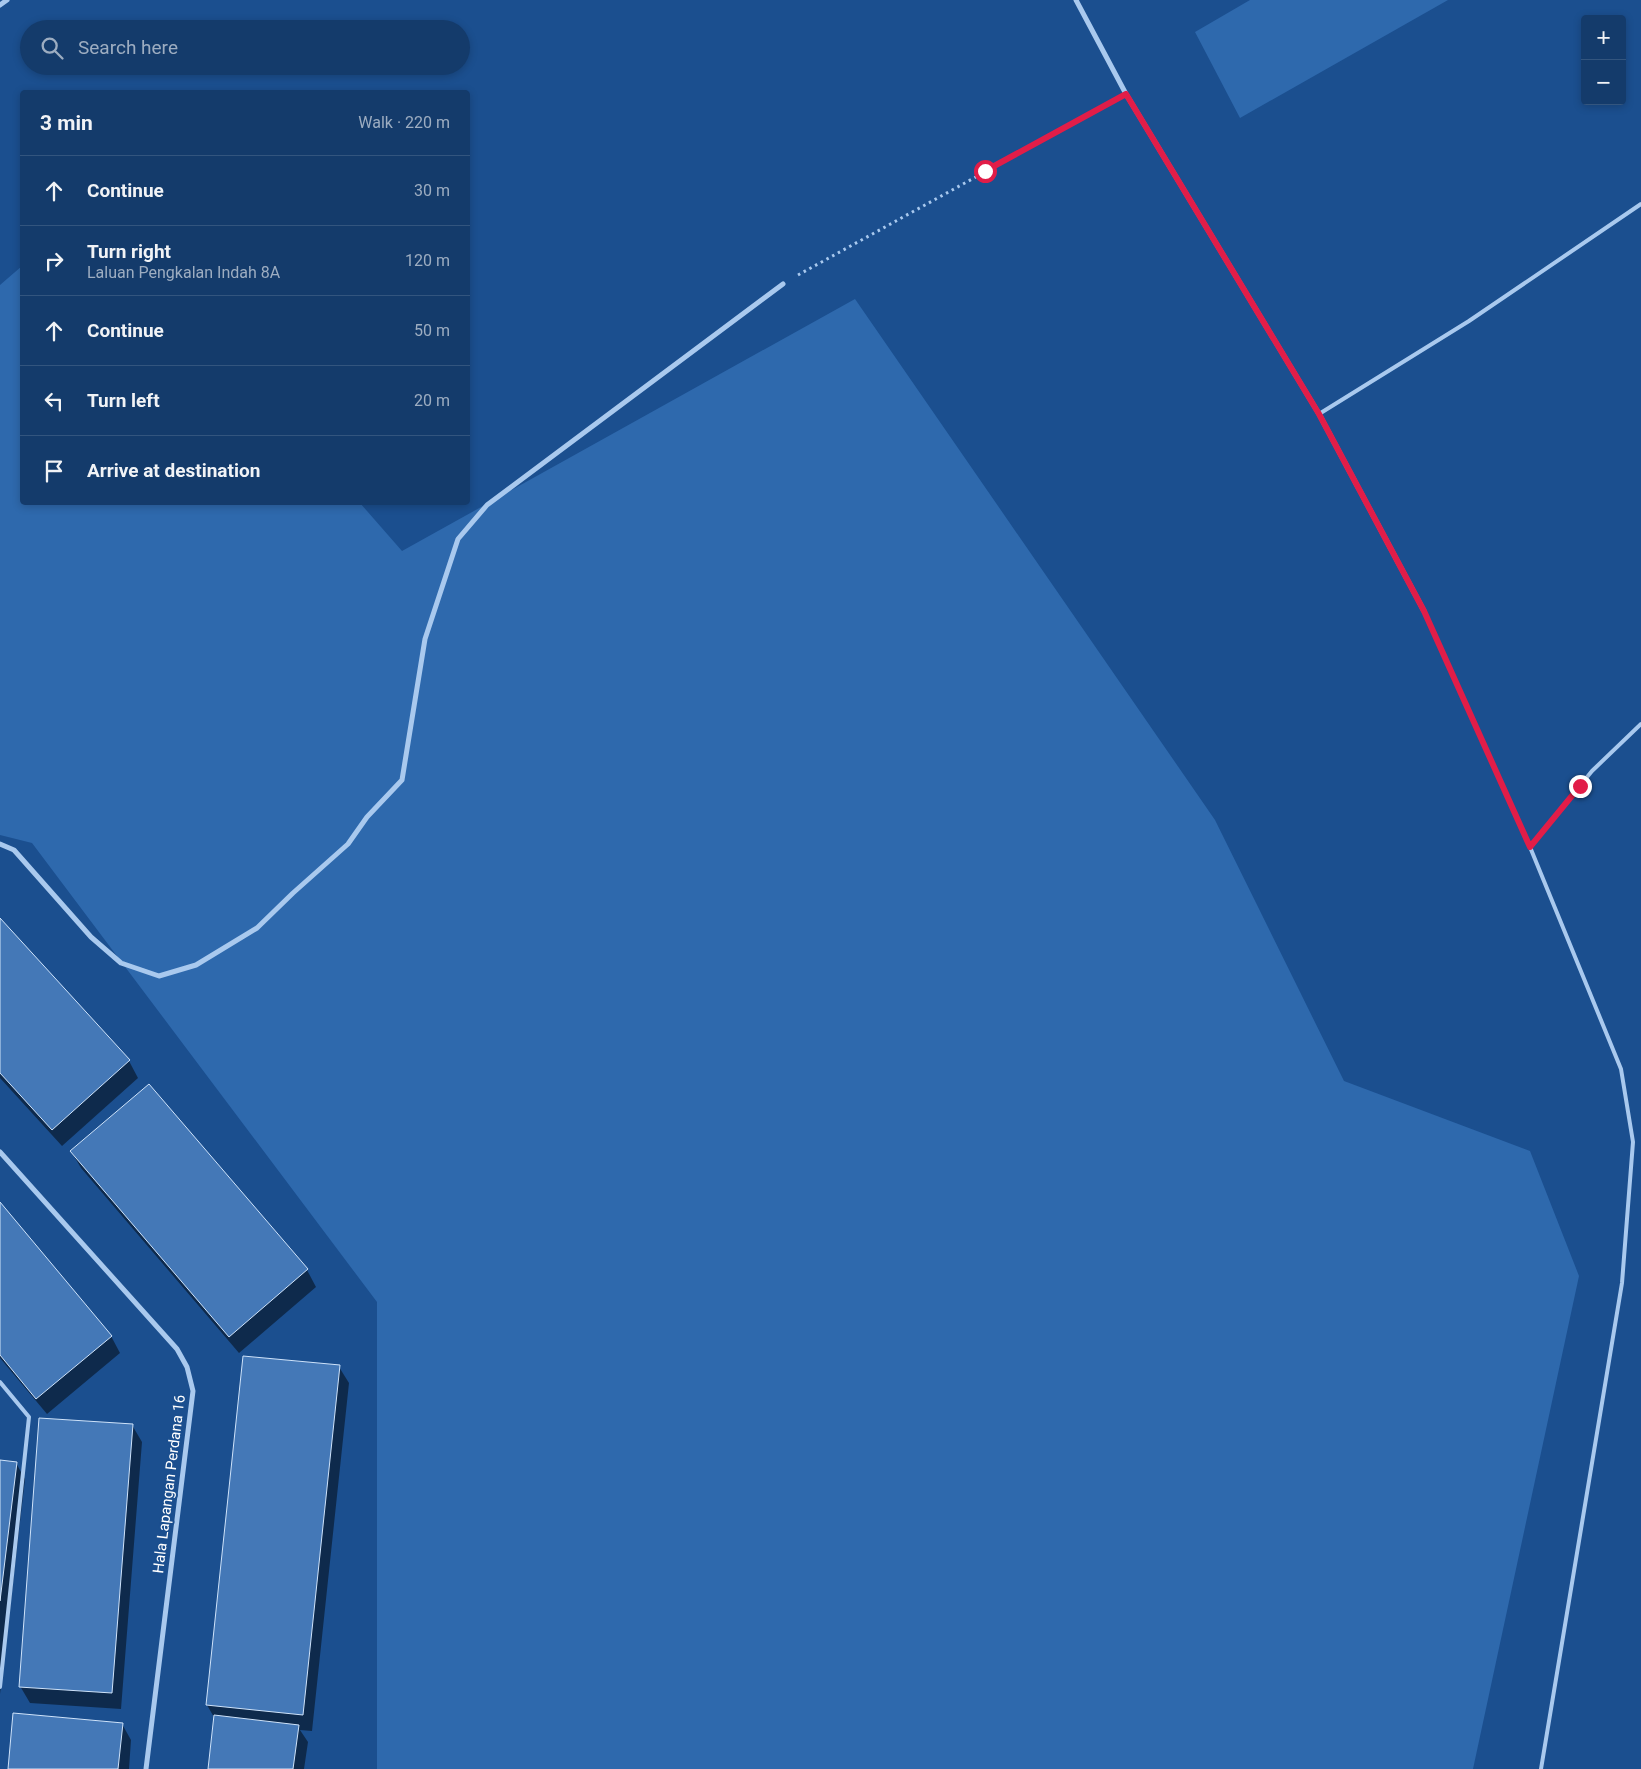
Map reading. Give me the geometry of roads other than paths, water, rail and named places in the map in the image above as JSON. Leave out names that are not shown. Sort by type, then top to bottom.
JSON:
[{"type":"street","points":[[0,5],[7,0]]},
{"type":"street","points":[[1076,0],[1126,94],[1319,414],[1424,611]]},
{"type":"street","points":[[0,844],[14,850],[91,937],[121,963],[159,976],[196,965],[257,928],[348,844],[367,818],[402,780],[425,639],[458,539],[487,505],[783,284]]},
{"type":"street","name":"Hala Lapangan Perdana 16","points":[[0,1152],[177,1348],[187,1367],[193,1391],[146,1769]]},
{"type":"lane","points":[[1319,414],[1469,321],[1641,204]]},
{"type":"lane","points":[[1424,611],[1530,847],[1621,1069],[1633,1142],[1622,1283],[1541,1769]]},
{"type":"lane","points":[[1530,847],[1592,771],[1641,724]]},
{"type":"lane","points":[[0,1382],[29,1417],[0,1687]]}]
